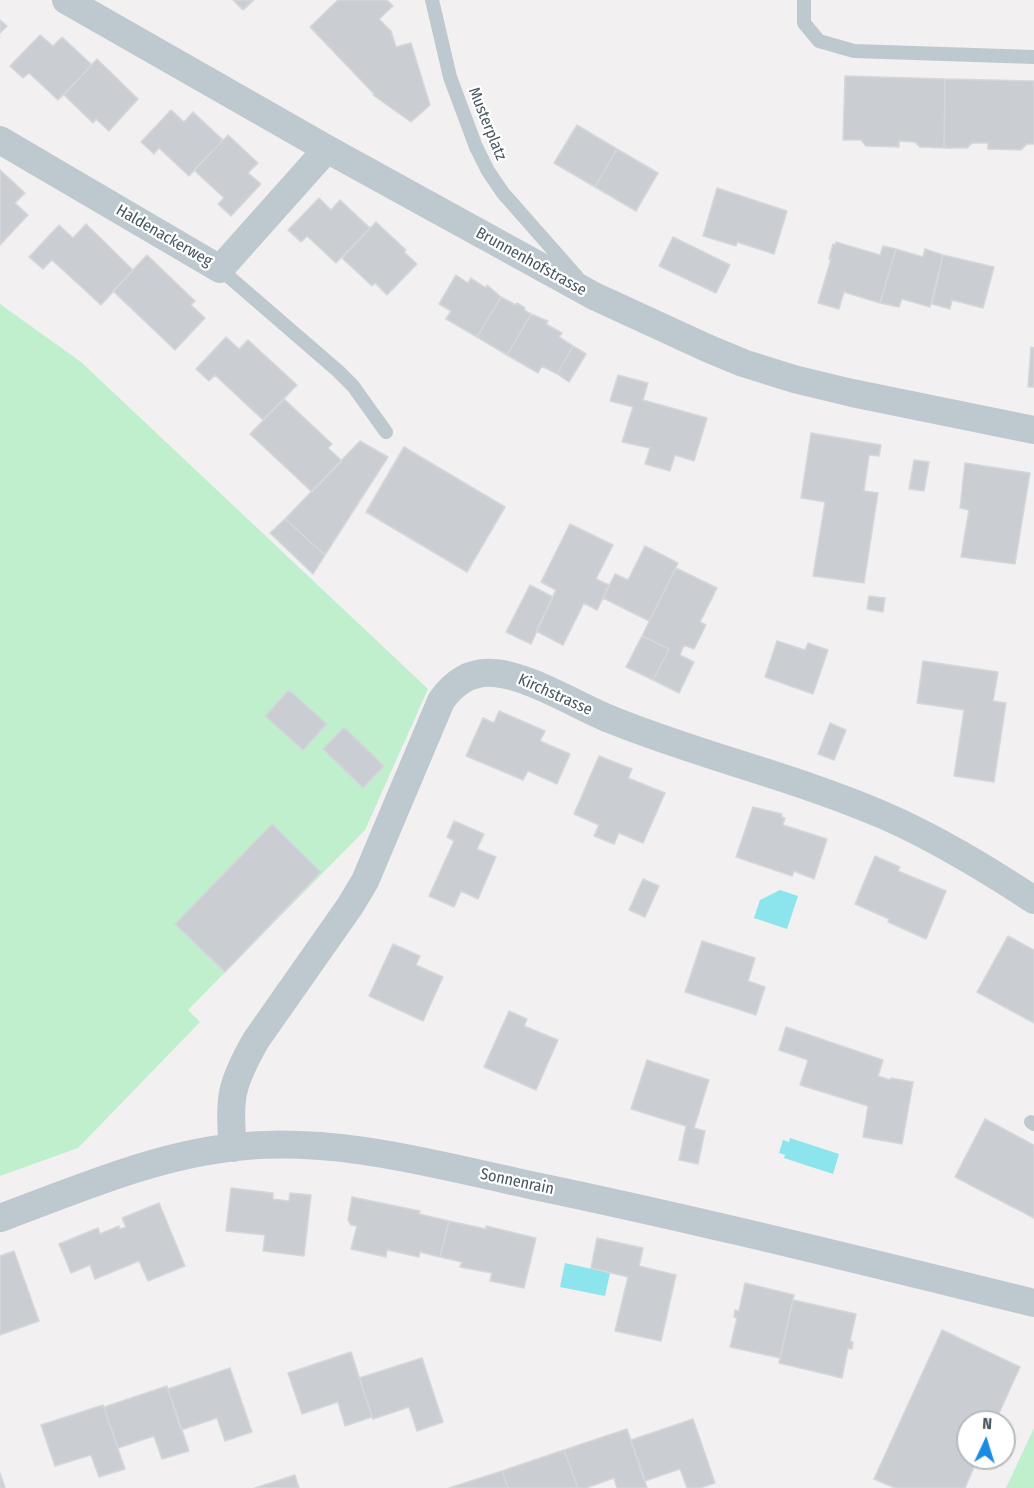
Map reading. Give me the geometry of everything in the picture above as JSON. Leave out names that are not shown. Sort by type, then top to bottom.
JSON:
[{"type":"street","name":"Brunnenhofstrasse","points":[[66,0],[327,149],[594,296],[707,348],[743,363],[794,379],[1034,430]]},
{"type":"street","name":"Haldenackerweg","points":[[0,140],[220,269],[327,149]]},
{"type":"street","name":"Kirchstrasse","points":[[233,1148],[229,1112],[237,1076],[245,1059],[365,881],[441,701],[449,689],[471,675],[492,672],[518,678],[612,721],[881,815],[955,850],[1034,900]]},
{"type":"street","name":"Sonnenrain","points":[[0,1218],[149,1165],[233,1148],[305,1145],[376,1153],[663,1213],[1034,1303]]},
{"type":"lane","name":"Musterplatz","points":[[432,0],[450,77],[476,147],[488,171],[503,193],[594,296]]},
{"type":"lane","points":[[804,0],[804,22],[819,41],[854,51],[1034,57]]},
{"type":"lane","points":[[220,269],[338,371],[386,432]]},
{"type":"green space","points":[[0,304],[81,362],[428,689],[365,830],[188,1010],[200,1022],[78,1148],[0,1176]]},
{"type":"green space","points":[[1034,1428],[1034,1488],[1006,1488]]},
{"type":"water","points":[[780,890],[798,896],[787,929],[754,918],[760,900]]},
{"type":"water","points":[[790,1138],[839,1154],[833,1174],[784,1158],[785,1155],[779,1153],[783,1140],[789,1142]]},
{"type":"water","points":[[565,1263],[610,1273],[605,1296],[560,1287]]},
{"type":"building","points":[[233,0],[254,0],[243,10]]},
{"type":"building","points":[[338,0],[387,0],[393,6],[379,19],[391,31],[396,47],[411,43],[430,105],[411,122],[373,95],[310,27]]},
{"type":"building","points":[[0,20],[7,26],[0,33]]},
{"type":"building","points":[[40,35],[53,46],[62,37],[92,65],[58,100],[29,73],[23,78],[10,66]]},
{"type":"building","points":[[97,59],[138,99],[109,131],[96,119],[93,123],[64,95]]},
{"type":"building","points":[[845,76],[945,79],[944,148],[920,147],[915,142],[899,141],[899,147],[866,146],[861,140],[843,140]]},
{"type":"building","points":[[945,79],[1034,81],[1034,144],[1027,144],[1021,150],[988,149],[988,143],[972,143],[967,148],[944,148]]},
{"type":"building","points":[[171,110],[184,122],[193,112],[223,140],[189,176],[159,148],[154,154],[141,142]]},
{"type":"building","points":[[577,125],[617,149],[595,187],[554,163]]},
{"type":"building","points":[[228,135],[258,163],[248,173],[261,184],[231,216],[218,204],[224,198],[194,170]]},
{"type":"building","points":[[617,149],[658,173],[636,211],[595,187]]},
{"type":"building","points":[[0,170],[25,193],[15,203],[28,215],[0,245]]},
{"type":"building","points":[[717,188],[787,211],[774,254],[737,242],[736,246],[703,236]]},
{"type":"building","points":[[319,198],[331,210],[340,200],[370,228],[336,263],[307,236],[301,242],[288,230]]},
{"type":"building","points":[[376,222],[406,250],[404,252],[417,264],[387,295],[375,283],[372,286],[342,258]]},
{"type":"building","points":[[86,224],[133,270],[101,305],[52,260],[43,269],[29,257],[59,225],[73,238]]},
{"type":"building","points":[[673,237],[730,265],[716,293],[659,266]]},
{"type":"building","points":[[836,242],[880,255],[883,246],[896,249],[880,303],[844,292],[839,309],[818,303],[833,244],[836,245]]},
{"type":"building","points":[[896,249],[923,257],[925,249],[943,255],[930,307],[902,299],[899,307],[880,303]]},
{"type":"building","points":[[147,255],[195,301],[191,305],[205,318],[175,350],[113,291]]},
{"type":"building","points":[[943,255],[994,267],[983,308],[952,300],[950,309],[932,304]]},
{"type":"building","points":[[456,275],[468,283],[471,278],[486,288],[487,285],[501,297],[477,337],[446,319],[451,311],[439,304]]},
{"type":"building","points":[[501,297],[516,305],[517,303],[531,314],[507,355],[477,337]]},
{"type":"building","points":[[531,314],[548,321],[546,324],[562,333],[559,337],[573,346],[557,374],[542,366],[538,373],[507,355]]},
{"type":"building","points":[[226,337],[239,349],[248,340],[297,385],[263,420],[215,375],[209,381],[196,369]]},
{"type":"building","points":[[573,346],[586,354],[569,382],[557,374]]},
{"type":"building","points":[[1031,347],[1034,348],[1034,387],[1028,387]]},
{"type":"building","points":[[618,375],[648,383],[643,400],[707,418],[694,461],[675,455],[670,471],[645,464],[650,448],[622,442],[633,407],[610,401]]},
{"type":"building","points":[[284,399],[332,444],[328,448],[342,461],[312,492],[250,434]]},
{"type":"building","points":[[811,433],[881,445],[879,456],[869,455],[864,491],[878,493],[864,583],[813,576],[825,502],[801,498]]},
{"type":"building","points":[[360,441],[388,457],[325,555],[285,519]]},
{"type":"building","points":[[404,447],[505,507],[467,572],[366,512]]},
{"type":"building","points":[[914,460],[929,462],[924,491],[909,489]]},
{"type":"building","points":[[965,463],[1030,473],[1015,564],[961,557],[969,510],[960,508]]},
{"type":"building","points":[[285,519],[325,555],[313,574],[270,533]]},
{"type":"building","points":[[570,524],[613,545],[596,579],[609,585],[597,610],[584,603],[563,645],[536,631],[556,590],[541,582]]},
{"type":"building","points":[[645,546],[678,563],[649,621],[603,598],[615,574],[628,580]]},
{"type":"building","points":[[676,568],[717,588],[700,622],[706,625],[694,649],[684,645],[680,655],[694,662],[679,693],[653,680],[669,649],[642,636]]},
{"type":"building","points":[[530,585],[553,597],[531,644],[506,632]]},
{"type":"building","points":[[869,596],[885,598],[883,612],[867,609]]},
{"type":"building","points":[[642,636],[669,649],[653,680],[626,667]]},
{"type":"building","points":[[777,641],[805,650],[808,643],[828,650],[813,694],[765,677]]},
{"type":"building","points":[[923,661],[998,672],[993,701],[1006,703],[994,782],[954,776],[964,710],[917,703]]},
{"type":"building","points":[[289,690],[327,724],[303,750],[265,716]]},
{"type":"building","points":[[499,711],[545,731],[540,741],[570,754],[557,784],[528,771],[523,780],[466,756],[483,718],[494,723]]},
{"type":"building","points":[[830,723],[846,730],[834,760],[818,754]]},
{"type":"building","points":[[344,727],[384,766],[363,788],[323,749]]},
{"type":"building","points":[[599,756],[632,769],[628,778],[665,793],[643,843],[619,833],[614,844],[594,836],[599,825],[574,814]]},
{"type":"building","points":[[753,807],[782,814],[781,817],[785,818],[783,825],[827,839],[814,879],[794,871],[792,876],[736,857]]},
{"type":"building","points":[[454,821],[484,834],[477,849],[496,857],[478,899],[461,891],[454,907],[429,896],[454,841],[447,837]]},
{"type":"building","points":[[272,824],[321,872],[225,972],[175,924]]},
{"type":"building","points":[[875,856],[900,867],[898,871],[946,891],[926,939],[855,904]]},
{"type":"building","points":[[643,879],[659,886],[645,917],[629,910]]},
{"type":"building","points":[[1008,936],[1034,950],[1034,1023],[977,992]]},
{"type":"building","points":[[702,941],[755,958],[748,981],[765,987],[756,1015],[685,992]]},
{"type":"building","points":[[393,944],[420,956],[416,965],[443,977],[423,1021],[369,996]]},
{"type":"building","points":[[509,1011],[527,1019],[524,1026],[558,1040],[536,1090],[484,1067]]},
{"type":"building","points":[[786,1027],[883,1060],[878,1076],[890,1080],[891,1078],[913,1082],[902,1144],[863,1137],[868,1106],[800,1085],[808,1060],[779,1050]]},
{"type":"building","points":[[647,1060],[709,1080],[694,1128],[705,1131],[698,1164],[679,1160],[686,1126],[631,1109]]},
{"type":"building","points":[[985,1119],[1034,1145],[1034,1218],[955,1177]]},
{"type":"building","points":[[231,1188],[273,1193],[273,1199],[289,1201],[290,1193],[311,1195],[304,1256],[263,1251],[265,1235],[226,1231]]},
{"type":"building","points":[[352,1197],[420,1211],[419,1214],[449,1221],[440,1257],[420,1252],[419,1257],[387,1250],[386,1257],[351,1249],[357,1226],[351,1225],[348,1220]]},
{"type":"building","points":[[159,1203],[185,1266],[148,1281],[139,1261],[95,1279],[90,1265],[71,1273],[59,1244],[98,1228],[100,1234],[119,1226],[120,1229],[126,1227],[122,1218]]},
{"type":"building","points":[[449,1221],[486,1229],[486,1226],[536,1238],[524,1288],[490,1281],[492,1273],[460,1267],[462,1262],[440,1257]]},
{"type":"building","points":[[597,1238],[643,1248],[639,1266],[676,1275],[661,1341],[615,1331],[628,1277],[591,1268]]},
{"type":"building","points":[[14,1251],[39,1321],[0,1335],[0,1256]]},
{"type":"building","points":[[745,1283],[794,1295],[780,1358],[730,1347],[737,1318],[734,1317],[735,1310],[739,1311]]},
{"type":"building","points":[[793,1300],[856,1314],[850,1341],[853,1342],[852,1349],[848,1348],[842,1378],[779,1363]]},
{"type":"building","points":[[942,1330],[1020,1367],[1000,1410],[956,1410],[956,1470],[973,1470],[965,1488],[895,1488],[874,1479]]},
{"type":"building","points":[[351,1352],[372,1417],[345,1426],[338,1402],[302,1414],[288,1373]]},
{"type":"building","points":[[422,1358],[443,1422],[417,1431],[409,1407],[373,1419],[359,1378]]},
{"type":"building","points":[[230,1368],[252,1432],[225,1441],[217,1418],[181,1430],[168,1389]]},
{"type":"building","points":[[167,1386],[189,1451],[162,1459],[154,1436],[118,1448],[104,1407]]},
{"type":"building","points":[[103,1405],[125,1469],[99,1477],[91,1455],[55,1466],[41,1425]]},
{"type":"building","points":[[693,1419],[715,1483],[700,1488],[687,1488],[680,1469],[645,1481],[631,1440]]},
{"type":"building","points":[[627,1429],[647,1488],[617,1488],[614,1478],[586,1488],[578,1488],[564,1450]]},
{"type":"building","points":[[564,1450],[578,1488],[508,1488],[502,1471]]},
{"type":"building","points":[[502,1471],[508,1488],[449,1488]]},
{"type":"building","points":[[0,1473],[5,1488],[0,1488]]},
{"type":"building","points":[[295,1475],[299,1488],[255,1488]]}]
